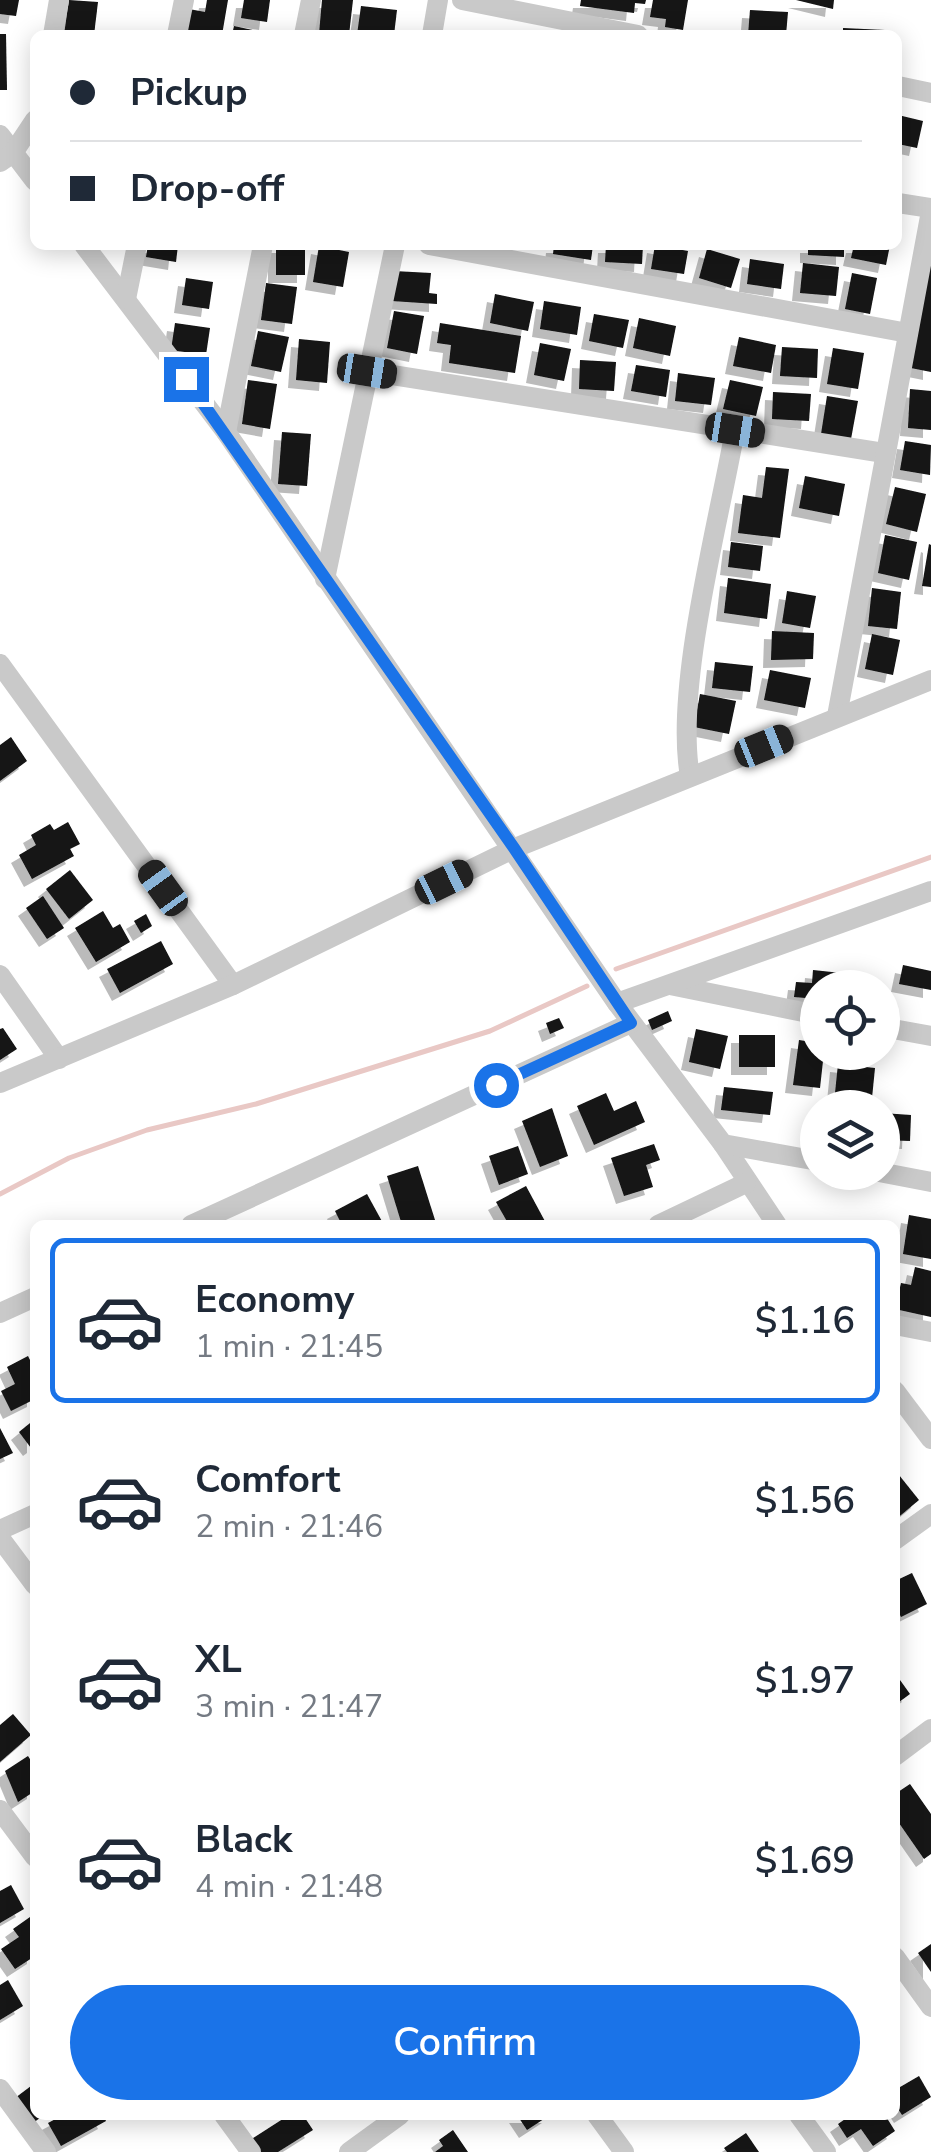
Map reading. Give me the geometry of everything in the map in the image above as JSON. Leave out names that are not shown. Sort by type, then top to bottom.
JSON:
[{"type":"street","points":[[53,30],[59,0]]},
{"type":"street","points":[[178,30],[184,0]]},
{"type":"street","points":[[305,30],[311,0]]},
{"type":"street","points":[[433,30],[438,0]]},
{"type":"street","points":[[462,0],[613,30]]},
{"type":"street","points":[[902,87],[931,93]]},
{"type":"street","points":[[6,158],[30,127]]},
{"type":"street","points":[[0,136],[6,158],[30,177]]},
{"type":"street","points":[[837,716],[931,210],[902,204]]},
{"type":"street","points":[[88,250],[226,432],[514,848],[617,1004],[723,1144],[772,1220]]},
{"type":"street","points":[[126,299],[136,250]]},
{"type":"street","points":[[226,432],[261,250]]},
{"type":"street","points":[[325,579],[394,250]]},
{"type":"street","points":[[456,250],[908,334]]},
{"type":"street","points":[[367,371],[884,453]]},
{"type":"street","points":[[690,776],[686,752],[696,647],[735,430]]},
{"type":"street","points":[[0,664],[233,985]]},
{"type":"street","points":[[0,1084],[233,985],[514,848],[931,680]]},
{"type":"street","points":[[617,1004],[931,891]]},
{"type":"street","points":[[704,972],[721,996]]},
{"type":"street","points":[[0,975],[58,1058]]},
{"type":"street","points":[[668,985],[800,1011]]},
{"type":"street","points":[[203,1220],[631,1023]]},
{"type":"street","points":[[900,1030],[931,1036]]},
{"type":"street","points":[[723,1144],[800,1159]]},
{"type":"street","points":[[900,1176],[931,1182]]},
{"type":"street","points":[[668,1220],[746,1183]]},
{"type":"street","points":[[0,1313],[30,1299]]},
{"type":"street","points":[[900,1326],[931,1332]]},
{"type":"street","points":[[900,1398],[931,1438]]},
{"type":"street","points":[[900,1536],[931,1514]]},
{"type":"street","points":[[0,1530],[30,1516]]},
{"type":"street","points":[[0,1538],[30,1578]]},
{"type":"street","points":[[900,1753],[930,1733]]},
{"type":"street","points":[[0,1810],[30,1851]]},
{"type":"street","points":[[900,1964],[931,2007]]},
{"type":"street","points":[[0,2089],[38,2149]]},
{"type":"street","points":[[228,2120],[251,2152]]},
{"type":"street","points":[[349,2152],[393,2120]]},
{"type":"street","points":[[601,2120],[624,2152]]},
{"type":"street","points":[[803,2120],[826,2152]]},
{"type":"building","points":[[0,0],[19,0],[16,16],[0,14]]},
{"type":"building","points":[[69,0],[98,2],[95,30],[65,30]]},
{"type":"building","points":[[207,0],[228,0],[223,30],[186,30],[189,9],[205,12]]},
{"type":"building","points":[[244,0],[270,0],[267,22],[241,18]]},
{"type":"building","points":[[322,0],[353,0],[350,30],[319,30]]},
{"type":"building","points":[[581,0],[646,0],[645,4],[635,3],[634,13],[580,6]]},
{"type":"building","points":[[653,0],[688,0],[683,30],[665,27],[666,19],[650,17]]},
{"type":"building","points":[[796,0],[834,0],[833,9]]},
{"type":"building","points":[[361,6],[397,10],[395,30],[358,30]]},
{"type":"building","points":[[750,10],[788,12],[786,30],[748,30]]},
{"type":"building","points":[[0,34],[6,34],[7,90],[0,90]]},
{"type":"building","points":[[902,116],[923,121],[917,148],[902,145]]},
{"type":"building","points":[[147,250],[177,250],[176,262],[146,257]]},
{"type":"building","points":[[276,250],[305,250],[305,275],[276,275]]},
{"type":"building","points":[[318,250],[349,252],[343,287],[313,282]]},
{"type":"building","points":[[553,250],[592,250],[591,260],[553,254]]},
{"type":"building","points":[[606,250],[643,250],[642,264],[605,262]]},
{"type":"building","points":[[654,250],[688,251],[684,274],[651,269]]},
{"type":"building","points":[[707,250],[740,259],[731,288],[699,278]]},
{"type":"building","points":[[808,250],[844,250],[844,257],[808,255]]},
{"type":"building","points":[[853,250],[889,250],[886,265],[851,258]]},
{"type":"building","points":[[750,259],[784,264],[781,289],[747,284]]},
{"type":"building","points":[[931,259],[931,372],[911,368]]},
{"type":"building","points":[[803,263],[839,267],[836,296],[800,293]]},
{"type":"building","points":[[394,271],[431,273],[429,293],[437,294],[437,304],[392,301]]},
{"type":"building","points":[[852,273],[877,278],[870,314],[845,309]]},
{"type":"building","points":[[186,278],[213,282],[209,309],[182,305]]},
{"type":"building","points":[[266,283],[297,287],[292,324],[261,320]]},
{"type":"building","points":[[495,294],[534,302],[528,331],[490,323]]},
{"type":"building","points":[[544,301],[581,307],[577,335],[540,329]]},
{"type":"building","points":[[394,311],[424,316],[417,354],[387,348]]},
{"type":"building","points":[[594,314],[629,320],[623,348],[589,341]]},
{"type":"building","points":[[639,318],[676,326],[670,356],[633,348]]},
{"type":"building","points":[[175,323],[210,328],[206,355],[171,350]]},
{"type":"building","points":[[440,323],[521,336],[515,373],[449,363],[451,345],[437,343]]},
{"type":"building","points":[[258,331],[289,337],[281,372],[251,366]]},
{"type":"building","points":[[739,337],[776,345],[771,373],[733,366]]},
{"type":"building","points":[[299,339],[330,342],[327,383],[296,380]]},
{"type":"building","points":[[540,343],[571,349],[564,381],[534,375]]},
{"type":"building","points":[[782,347],[818,349],[817,378],[780,376]]},
{"type":"building","points":[[833,348],[864,353],[858,389],[827,384]]},
{"type":"building","points":[[580,360],[616,362],[614,391],[579,389]]},
{"type":"building","points":[[636,365],[670,370],[666,397],[631,391]]},
{"type":"building","points":[[678,373],[715,378],[711,405],[675,401]]},
{"type":"building","points":[[248,380],[277,384],[270,429],[242,424]]},
{"type":"building","points":[[730,380],[763,387],[756,416],[723,409]]},
{"type":"building","points":[[910,389],[931,391],[931,430],[908,428]]},
{"type":"building","points":[[773,392],[811,394],[809,421],[772,419]]},
{"type":"building","points":[[827,396],[858,401],[851,439],[821,434]]},
{"type":"building","points":[[282,432],[311,434],[307,486],[278,484]]},
{"type":"building","points":[[905,441],[931,445],[930,475],[900,470]]},
{"type":"building","points":[[766,467],[789,469],[780,538],[738,533],[743,495],[762,498]]},
{"type":"building","points":[[805,476],[845,484],[839,516],[799,508]]},
{"type":"building","points":[[895,487],[926,494],[917,532],[886,524]]},
{"type":"building","points":[[885,535],[917,542],[909,580],[878,573]]},
{"type":"building","points":[[731,542],[763,546],[760,571],[728,567]]},
{"type":"building","points":[[931,545],[931,587],[922,586]]},
{"type":"building","points":[[728,578],[771,584],[767,619],[724,613]]},
{"type":"building","points":[[872,588],[901,592],[897,629],[868,626]]},
{"type":"building","points":[[787,591],[816,596],[810,628],[782,623]]},
{"type":"building","points":[[772,631],[814,633],[813,659],[771,660]]},
{"type":"building","points":[[872,634],[900,640],[893,675],[865,669]]},
{"type":"building","points":[[715,662],[753,666],[750,692],[712,688]]},
{"type":"building","points":[[770,670],[811,678],[805,708],[764,700]]},
{"type":"building","points":[[700,694],[736,701],[729,734],[694,727]]},
{"type":"building","points":[[11,737],[27,761],[0,781],[0,745]]},
{"type":"building","points":[[68,822],[80,844],[70,849],[74,856],[32,879],[19,855],[36,845],[31,835],[50,824],[54,830]]},
{"type":"building","points":[[70,870],[93,900],[69,919],[46,889]]},
{"type":"building","points":[[43,896],[64,928],[47,939],[26,908]]},
{"type":"building","points":[[103,911],[113,928],[120,924],[130,942],[96,962],[75,928]]},
{"type":"building","points":[[146,914],[152,926],[141,933],[134,921]]},
{"type":"building","points":[[161,941],[173,964],[120,993],[107,969]]},
{"type":"building","points":[[903,965],[931,971],[931,990],[900,984]]},
{"type":"building","points":[[796,982],[800,982],[800,998],[794,997]]},
{"type":"building","points":[[668,1011],[672,1021],[652,1030],[648,1020]]},
{"type":"building","points":[[559,1018],[564,1028],[550,1034],[546,1023]]},
{"type":"building","points":[[0,1029],[17,1049],[0,1060]]},
{"type":"building","points":[[696,1029],[728,1036],[720,1069],[689,1062]]},
{"type":"building","points":[[739,1035],[775,1035],[775,1067],[739,1067]]},
{"type":"building","points":[[799,1040],[800,1070],[822,1070],[820,1088],[793,1085]]},
{"type":"building","points":[[837,1070],[875,1070],[873,1090],[835,1090]]},
{"type":"building","points":[[724,1087],[773,1092],[770,1115],[721,1110]]},
{"type":"building","points":[[606,1093],[614,1111],[636,1101],[645,1122],[594,1145],[577,1106]]},
{"type":"building","points":[[552,1108],[568,1156],[540,1167],[522,1121]]},
{"type":"building","points":[[900,1114],[911,1115],[910,1141],[900,1141]]},
{"type":"building","points":[[654,1144],[660,1160],[646,1165],[653,1187],[624,1196],[611,1158]]},
{"type":"building","points":[[518,1146],[528,1174],[499,1185],[489,1156]]},
{"type":"building","points":[[418,1166],[435,1220],[400,1220],[387,1176]]},
{"type":"building","points":[[526,1186],[544,1220],[506,1220],[496,1202]]},
{"type":"building","points":[[367,1194],[381,1220],[340,1220],[335,1211]]},
{"type":"building","points":[[909,1215],[931,1219],[931,1259],[903,1254]]},
{"type":"building","points":[[915,1267],[931,1271],[931,1317],[900,1310],[901,1283],[911,1285]]},
{"type":"building","points":[[28,1356],[30,1360],[30,1402],[11,1411],[1,1391],[15,1384],[7,1367]]},
{"type":"building","points":[[30,1423],[30,1447],[19,1432]]},
{"type":"building","points":[[0,1428],[13,1453],[0,1459]]},
{"type":"building","points":[[900,1476],[919,1500],[900,1516]]},
{"type":"building","points":[[912,1573],[927,1604],[901,1617],[900,1615],[900,1579]]},
{"type":"building","points":[[900,1680],[910,1694],[900,1701]]},
{"type":"building","points":[[13,1714],[30,1736],[0,1762],[0,1725]]},
{"type":"building","points":[[28,1756],[30,1794],[18,1802],[5,1771]]},
{"type":"building","points":[[910,1784],[931,1814],[931,1854],[924,1859],[900,1824],[900,1791]]},
{"type":"building","points":[[11,1885],[24,1909],[0,1923],[0,1891]]},
{"type":"building","points":[[30,1917],[30,1959],[15,1969],[1,1949],[19,1937],[13,1929]]},
{"type":"building","points":[[931,1944],[931,1972],[918,1953]]},
{"type":"building","points":[[8,1980],[23,2006],[0,2020],[0,1985]]},
{"type":"building","points":[[919,2076],[931,2097],[902,2115],[900,2087]]},
{"type":"building","points":[[30,2087],[30,2119],[15,2098]]},
{"type":"building","points":[[54,2120],[106,2121],[61,2146],[48,2123]]},
{"type":"building","points":[[281,2120],[306,2120],[313,2130],[278,2152],[258,2152],[250,2140]]},
{"type":"building","points":[[520,2120],[542,2120],[527,2130]]},
{"type":"building","points":[[844,2120],[888,2120],[895,2131],[873,2146],[861,2129],[847,2138],[838,2124]]},
{"type":"building","points":[[453,2130],[468,2152],[435,2152],[443,2146],[439,2140]]},
{"type":"building","points":[[746,2133],[759,2152],[727,2152],[724,2148]]},
{"type":"waterway","points":[[616,969],[931,857]]},
{"type":"waterway","points":[[0,1194],[69,1158],[147,1130],[256,1104],[490,1031],[587,986]]},
{"type":"route","points":[[186,379],[514,848],[631,1023],[496,1085]]}]
